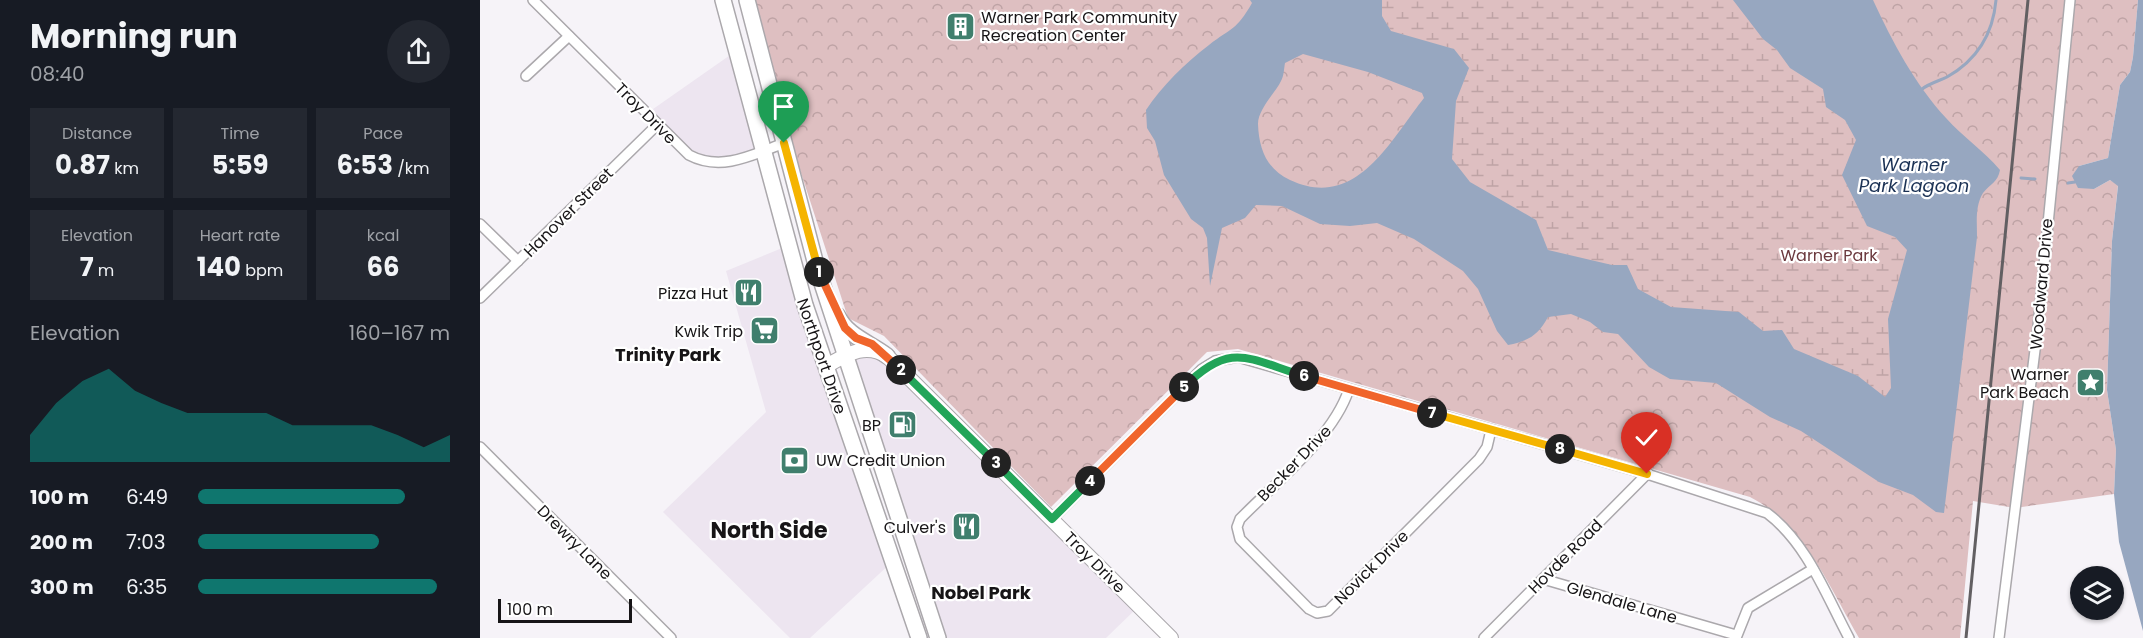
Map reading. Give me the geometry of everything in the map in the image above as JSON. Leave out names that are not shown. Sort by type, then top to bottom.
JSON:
[{"type":"main road","name":"Northport Drive","points":[[723,0],[773,147],[790,206],[806,228],[844,356],[938,638]]},
{"type":"main road","name":"Northport Drive","points":[[747,0],[773,147],[805,305],[919,638]]},
{"type":"main road","points":[[816,265],[845,328],[887,356]]},
{"type":"main road","points":[[870,495],[893,533],[911,587],[922,593]]},
{"type":"street","name":"Troy Drive","points":[[533,0],[689,155],[706,163],[725,162],[773,147]]},
{"type":"street","name":"Woodward Drive","points":[[2000,638],[2034,362],[2070,0]]},
{"type":"street","points":[[526,76],[569,36]]},
{"type":"street","name":"Hanover Street","points":[[480,298],[657,125]]},
{"type":"street","points":[[480,224],[518,261]]},
{"type":"street","points":[[826,366],[844,356],[870,348],[887,356]]},
{"type":"street","name":"Troy Drive","points":[[887,356],[1171,638]]},
{"type":"street","points":[[1052,519],[1202,369],[1215,361],[1238,357],[1647,474],[1767,513],[1791,535],[1813,569],[1849,638]]},
{"type":"street","name":"Becker Drive","points":[[1238,535],[1240,519],[1328,430],[1343,408],[1349,389]]},
{"type":"street","name":"Novick Drive","points":[[1238,535],[1309,609],[1324,613],[1479,459],[1487,447],[1491,430]]},
{"type":"street","name":"Drewry Lane","points":[[480,447],[670,638]]},
{"type":"street","name":"Hovde Road","points":[[1484,638],[1647,474]]},
{"type":"street","points":[[1736,637],[1748,608],[1813,569]]},
{"type":"street","name":"Glendale Lane","points":[[1543,579],[1736,637]]},
{"type":"shaded area","points":[[736,51],[762,151],[739,158],[700,160],[646,114]]},
{"type":"shaded area","points":[[787,246],[892,562],[810,638],[790,638],[663,512],[766,412],[726,271]]},
{"type":"shaded area","points":[[870,348],[1139,606],[1106,638],[938,638],[844,356]]},
{"type":"green space","name":"Warner Park","points":[[754,0],[2138,0],[2133,57],[2130,72],[2120,85],[2108,158],[2079,166],[2094,189],[2110,180],[2118,185],[2112,241],[2107,390],[2116,450],[2114,494],[2015,508],[1973,501],[1960,638],[1859,638],[1826,578],[1801,540],[1769,509],[1750,497],[1238,349],[1207,352],[1051,507],[884,336],[848,318],[780,108]]},
{"type":"green space","points":[[1382,0],[1733,0],[1763,39],[1777,50],[1790,68],[1824,89],[1826,107],[1845,120],[1856,140],[1874,227],[1895,237],[1907,251],[1888,319],[1891,389],[1885,397],[1858,376],[1794,349],[1782,330],[1763,331],[1738,312],[1671,307],[1638,289],[1627,265],[1612,265],[1548,250],[1536,220],[1470,182],[1452,159],[1456,101],[1469,68],[1454,49],[1391,31],[1382,16]]},
{"type":"water","name":"Warner Park Lagoon","points":[[1250,0],[1382,0],[1382,16],[1391,31],[1454,49],[1469,68],[1456,101],[1452,159],[1470,182],[1536,220],[1548,250],[1612,265],[1627,265],[1638,289],[1671,307],[1739,312],[1763,331],[1782,330],[1794,349],[1858,376],[1885,397],[1891,388],[1888,319],[1907,250],[1895,237],[1867,226],[1842,175],[1856,140],[1845,120],[1826,107],[1823,89],[1790,68],[1777,50],[1763,39],[1733,0],[1873,0],[1896,47],[1934,105],[2000,170],[1996,180],[1980,198],[1978,209],[1977,237],[1944,513],[1936,512],[1913,495],[1879,482],[1801,431],[1770,417],[1716,383],[1670,379],[1649,367],[1618,334],[1603,332],[1590,322],[1571,314],[1548,317],[1532,336],[1508,345],[1497,331],[1478,289],[1463,271],[1414,239],[1377,223],[1350,226],[1320,224],[1282,206],[1256,205],[1245,218],[1222,228],[1210,286],[1207,238],[1203,228],[1191,219],[1164,175],[1155,141],[1147,128],[1146,110],[1159,92],[1183,67],[1237,24],[1252,3]],"holes":[[[1303,54],[1368,72],[1422,93],[1424,98],[1369,167],[1352,179],[1334,186],[1313,187],[1290,180],[1275,170],[1262,150],[1258,124],[1264,107],[1282,79],[1285,63]]]},
{"type":"water","points":[[2138,0],[2143,0],[2143,631],[2119,542],[2114,494],[2116,450],[2107,390],[2112,241],[2118,186],[2110,180],[2094,189],[2078,188],[2072,176],[2079,166],[2108,158],[2120,85],[2130,72],[2133,57]]},
{"type":"waterway","points":[[1922,89],[1958,70],[1975,54],[1987,35],[1996,0]]},
{"type":"waterway","points":[[2021,178],[2035,179]]},
{"type":"waterway","points":[[2068,183],[2075,182]]},
{"type":"railway","points":[[1966,638],[2028,0]]},
{"type":"place","name":"Warner Park Community Recreation Center","points":[[960,26]]},
{"type":"place","name":"Pizza Hut","points":[[749,293]]},
{"type":"place","name":"Kwik Trip","points":[[764,331]]},
{"type":"place","name":"Warner Park Beach","points":[[2090,383]]},
{"type":"place","name":"BP","points":[[902,425]]},
{"type":"place","name":"UW Credit Union","points":[[795,460]]},
{"type":"place","name":"Culver's","points":[[967,527]]},
{"type":"district","name":"Trinity Park","points":[[668,355]]},
{"type":"district","name":"North Side","points":[[769,530]]},
{"type":"district","name":"Nobel Park","points":[[981,593]]},
{"type":"route","points":[[784,143],[816,265],[834,309],[845,328],[856,338],[872,344],[887,356],[1052,519],[1202,369],[1215,361],[1231,357],[1256,361],[1647,474]]}]
